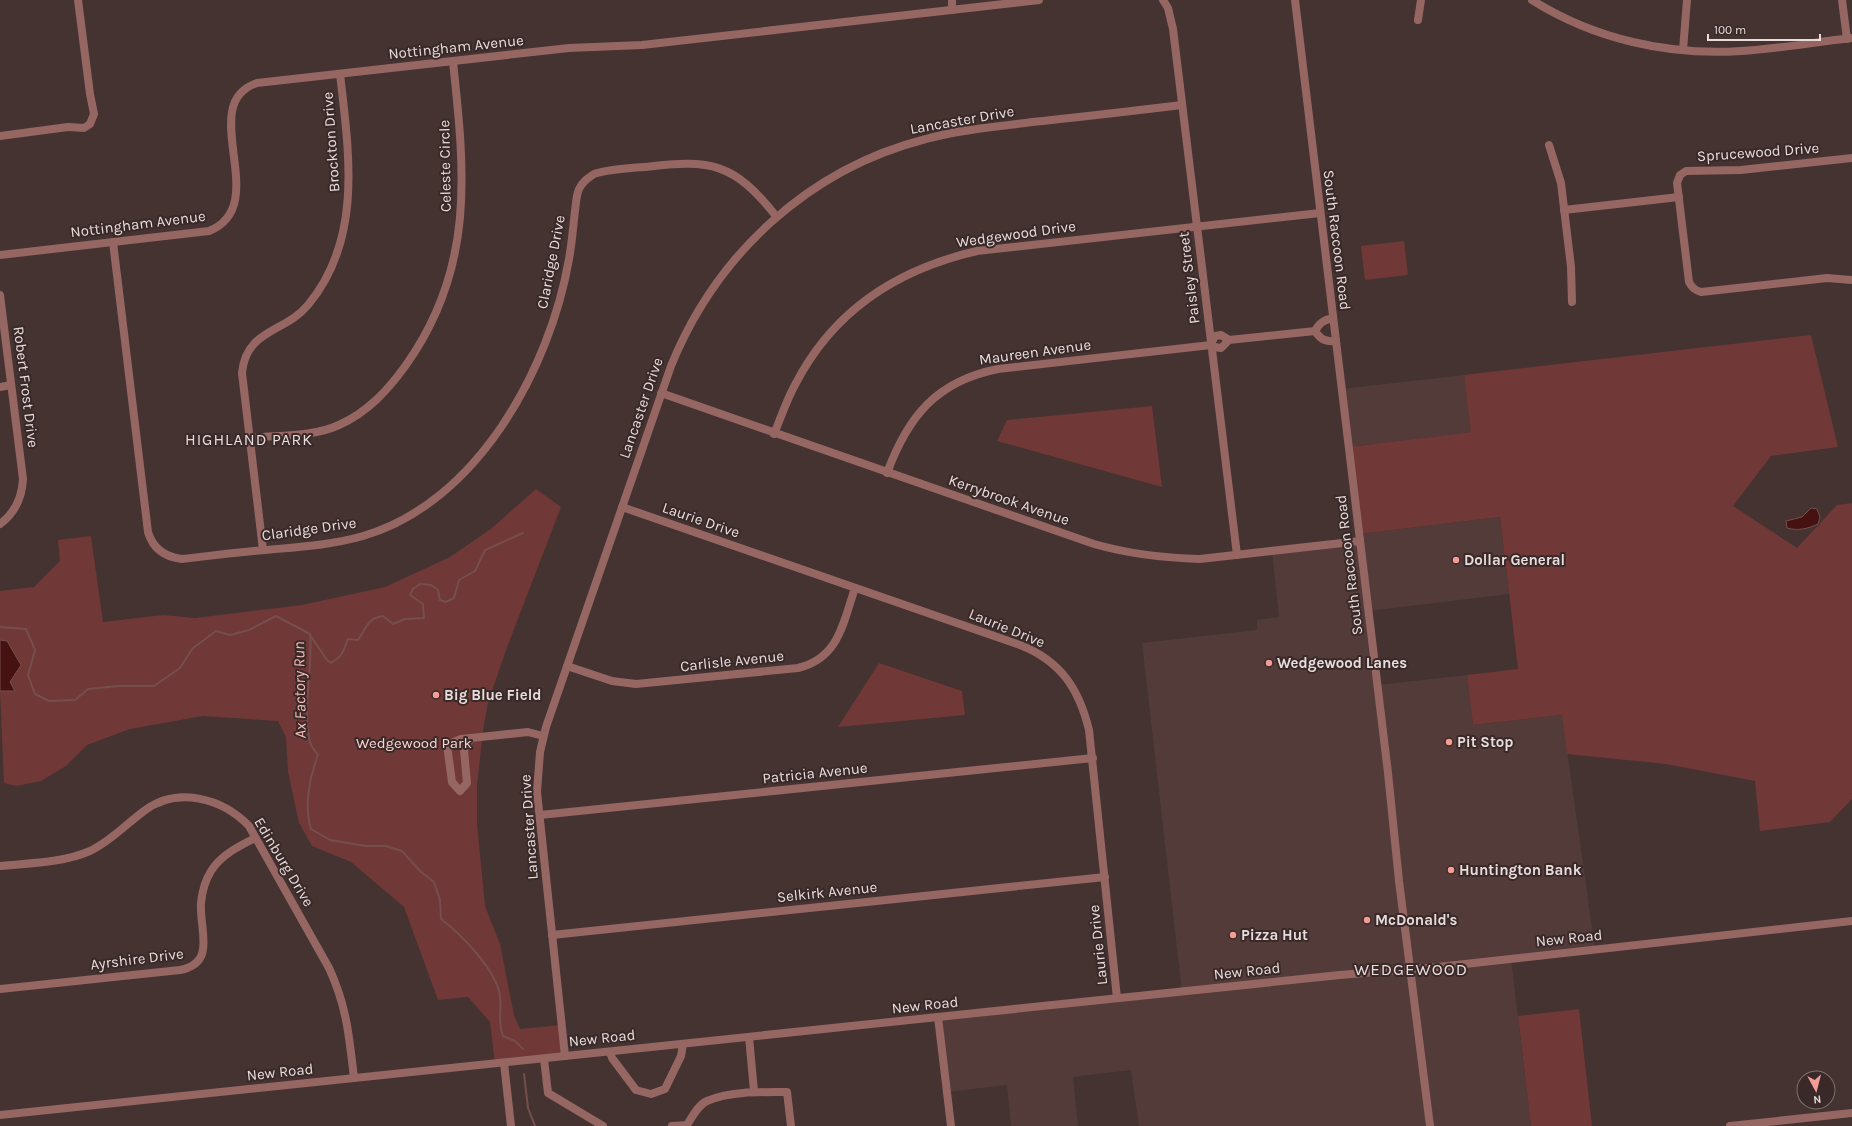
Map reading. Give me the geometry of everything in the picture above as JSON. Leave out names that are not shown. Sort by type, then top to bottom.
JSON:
[{"type":"street","points":[[0,136],[68,128],[78,129],[84,128],[90,124],[94,114],[78,0]]},
{"type":"street","points":[[952,0],[952,10]]},
{"type":"street","name":"Nottingham Avenue","points":[[0,255],[209,231],[220,225],[230,215],[234,200],[236,166],[230,118],[233,105],[237,96],[245,88],[256,83],[569,48],[642,45],[1039,0]]},
{"type":"street","name":"Paisley Street","points":[[1163,0],[1171,17],[1237,555]]},
{"type":"street","name":"South Raccoon Road","points":[[1295,0],[1395,829],[1400,888],[1430,1126]]},
{"type":"street","points":[[1418,20],[1421,0]]},
{"type":"street","points":[[1532,0],[1574,22],[1601,33],[1628,41],[1659,47],[1708,52],[1740,51],[1849,38],[1842,0]]},
{"type":"street","points":[[1683,50],[1687,0]]},
{"type":"street","name":"Celeste Circle","points":[[250,438],[322,430],[354,418],[369,407],[391,385],[411,358],[427,330],[449,278],[460,224],[462,157],[453,62]]},
{"type":"street","name":"Brockton Drive","points":[[264,550],[242,373],[245,357],[249,349],[258,339],[292,319],[307,307],[328,275],[342,238],[348,206],[350,176],[340,74]]},
{"type":"street","name":"Lancaster Drive","points":[[565,1056],[540,815],[538,772],[543,736],[661,393],[678,349],[700,306],[731,262],[776,216],[808,192],[848,168],[883,152],[925,139],[972,129],[1182,105]]},
{"type":"street","points":[[1549,145],[1559,175],[1571,267],[1572,302]]},
{"type":"street","name":"Sprucewood Drive","points":[[1852,158],[1741,170],[1686,171],[1679,178],[1679,197],[1689,282],[1692,288],[1697,291],[1701,292],[1827,278],[1852,280]]},
{"type":"street","name":"Claridge Drive","points":[[113,242],[144,505],[150,538],[160,552],[168,556],[178,558],[336,542],[365,536],[387,528],[430,503],[453,484],[474,462],[494,436],[516,403],[545,345],[558,308],[567,269],[578,191],[587,178],[601,172],[654,166],[684,163],[707,165],[725,171],[744,182],[776,216]]},
{"type":"street","points":[[1564,210],[1679,197]]},
{"type":"street","name":"Wedgewood Drive","points":[[774,434],[796,382],[811,357],[826,338],[864,301],[885,286],[906,274],[937,262],[976,251],[1320,213]]},
{"type":"street","name":"Robert Frost Drive","points":[[0,295],[23,487],[15,509],[0,524]]},
{"type":"street","points":[[1315,331],[1321,322],[1333,318]]},
{"type":"street","points":[[1211,345],[1215,336],[1221,335],[1229,340],[1315,331]]},
{"type":"street","points":[[1315,331],[1318,336],[1326,341],[1336,341]]},
{"type":"street","name":"Maureen Avenue","points":[[887,473],[896,448],[917,414],[942,391],[969,377],[998,369],[1211,345],[1221,348],[1229,340]]},
{"type":"street","points":[[0,387],[11,385]]},
{"type":"street","name":"Kerrybrook Avenue","points":[[661,393],[887,473],[1086,541],[1117,550],[1173,558],[1200,559],[1360,541]]},
{"type":"street","name":"Laurie Drive","points":[[622,507],[1020,645],[1043,656],[1067,678],[1080,698],[1089,730],[1117,998]]},
{"type":"street","name":"Carlisle Avenue","points":[[567,666],[612,681],[636,684],[807,666],[822,657],[836,642],[855,588]]},
{"type":"street","points":[[471,738],[464,750],[468,783],[460,791],[452,782],[447,746],[461,739],[528,732],[543,736]]},
{"type":"street","name":"Patricia Avenue","points":[[540,815],[1092,758]]},
{"type":"street","name":"Edinburg Drive","points":[[0,866],[60,860],[88,852],[110,839],[149,808],[162,802],[179,798],[205,799],[225,806],[244,821],[266,854],[338,986],[346,1014],[354,1078]]},
{"type":"street","name":"Ayrshire Drive","points":[[0,989],[180,970],[192,967],[200,959],[203,953],[204,945],[201,904],[205,884],[211,871],[224,856],[255,838]]},
{"type":"street","name":"Selkirk Avenue","points":[[552,935],[1105,877]]},
{"type":"street","name":"New Road","points":[[0,1115],[1117,998],[1411,969],[1852,921]]},
{"type":"street","points":[[938,1017],[951,1126]]},
{"type":"street","points":[[749,1037],[754,1092]]},
{"type":"street","points":[[610,1052],[612,1058],[636,1090],[651,1094],[665,1089],[681,1056],[683,1044]]},
{"type":"street","points":[[544,1058],[548,1093],[603,1126]]},
{"type":"street","points":[[504,1063],[511,1126]]},
{"type":"street","points":[[672,1126],[687,1125],[694,1112],[706,1101],[754,1092],[787,1092],[791,1126]]},
{"type":"street","points":[[1730,1126],[1852,1112]]},
{"type":"shaded area","points":[[1464,375],[1472,432],[1349,447],[1342,389]]},
{"type":"shaded area","points":[[1811,508],[1817,509],[1820,517],[1818,524],[1802,529],[1787,528],[1786,521],[1802,517]]},
{"type":"shaded area","points":[[1500,517],[1509,594],[1369,611],[1377,685],[1467,675],[1473,725],[1562,715],[1595,949],[1511,959],[1531,1126],[1139,1126],[1131,1070],[1073,1077],[1078,1126],[1011,1126],[1007,1085],[947,1092],[938,1017],[1182,992],[1142,643],[1257,630],[1257,620],[1279,617],[1272,551],[1360,541],[1359,534]]},
{"type":"shaded area","points":[[0,640],[7,641],[21,665],[10,682],[15,691],[0,691]]},
{"type":"green space","points":[[1404,241],[1408,275],[1365,280],[1361,246]]},
{"type":"green space","points":[[1811,335],[1838,447],[1771,456],[1733,506],[1797,548],[1837,505],[1852,503],[1852,799],[1830,822],[1760,831],[1755,781],[1666,764],[1567,754],[1562,715],[1473,725],[1467,675],[1518,669],[1500,517],[1359,534],[1349,447],[1471,432],[1464,375]]},
{"type":"green space","points":[[1152,406],[1162,487],[997,441],[1007,420]]},
{"type":"green space","name":"Wedgewood Park","points":[[536,489],[561,507],[506,650],[488,703],[483,730],[477,786],[477,823],[485,906],[500,944],[514,1015],[520,1029],[561,1025],[565,1056],[495,1064],[490,1022],[468,997],[438,1000],[404,907],[351,862],[312,846],[299,823],[288,772],[286,737],[278,721],[203,716],[130,729],[87,745],[66,766],[41,781],[16,786],[4,783],[0,691],[15,690],[10,682],[7,641],[0,640],[0,591],[34,587],[60,561],[58,540],[91,536],[103,622],[163,615],[195,618],[302,605],[385,587],[450,557],[492,528]]},
{"type":"green space","points":[[879,663],[962,691],[965,715],[838,727]]},
{"type":"green space","points":[[1579,1009],[1592,1126],[1531,1126],[1518,1016]]},
{"type":"waterway","points":[[310,635],[327,660],[331,663],[341,655],[348,639],[358,640],[373,619],[383,616],[393,624],[405,619],[424,618],[423,604],[410,595],[413,589],[420,584],[431,585],[438,590],[440,600],[446,602],[454,598],[459,580],[475,571],[485,550],[523,533]]},
{"type":"waterway","name":"Ax Factory Run","points":[[0,627],[26,629],[35,650],[28,675],[35,694],[49,701],[75,700],[88,689],[119,686],[154,686],[180,668],[193,648],[216,631],[230,635],[249,630],[276,616],[310,634],[311,648],[307,715],[311,744],[318,755],[308,792],[308,811],[311,829],[330,840],[366,846],[386,846],[402,851],[420,871],[434,882],[440,900],[441,919],[468,943],[485,965],[497,986],[500,996],[500,1025],[503,1036],[515,1041],[523,1049]]},
{"type":"waterway","name":"Ax Factory Run","points":[[524,1074],[528,1108],[535,1126]]},
{"type":"place","name":"Dollar General","points":[[1456,560]]},
{"type":"place","name":"Wedgewood Lanes","points":[[1269,663]]},
{"type":"place","name":"Big Blue Field","points":[[436,695]]},
{"type":"place","name":"Pit Stop","points":[[1449,742]]},
{"type":"place","name":"Huntington Bank","points":[[1451,870]]},
{"type":"place","name":"McDonald's","points":[[1367,920]]},
{"type":"place","name":"Pizza Hut","points":[[1233,935]]},
{"type":"district","name":"HIGHLAND PARK","points":[[249,439]]},
{"type":"district","name":"WEDGEWOOD","points":[[1411,969]]}]
